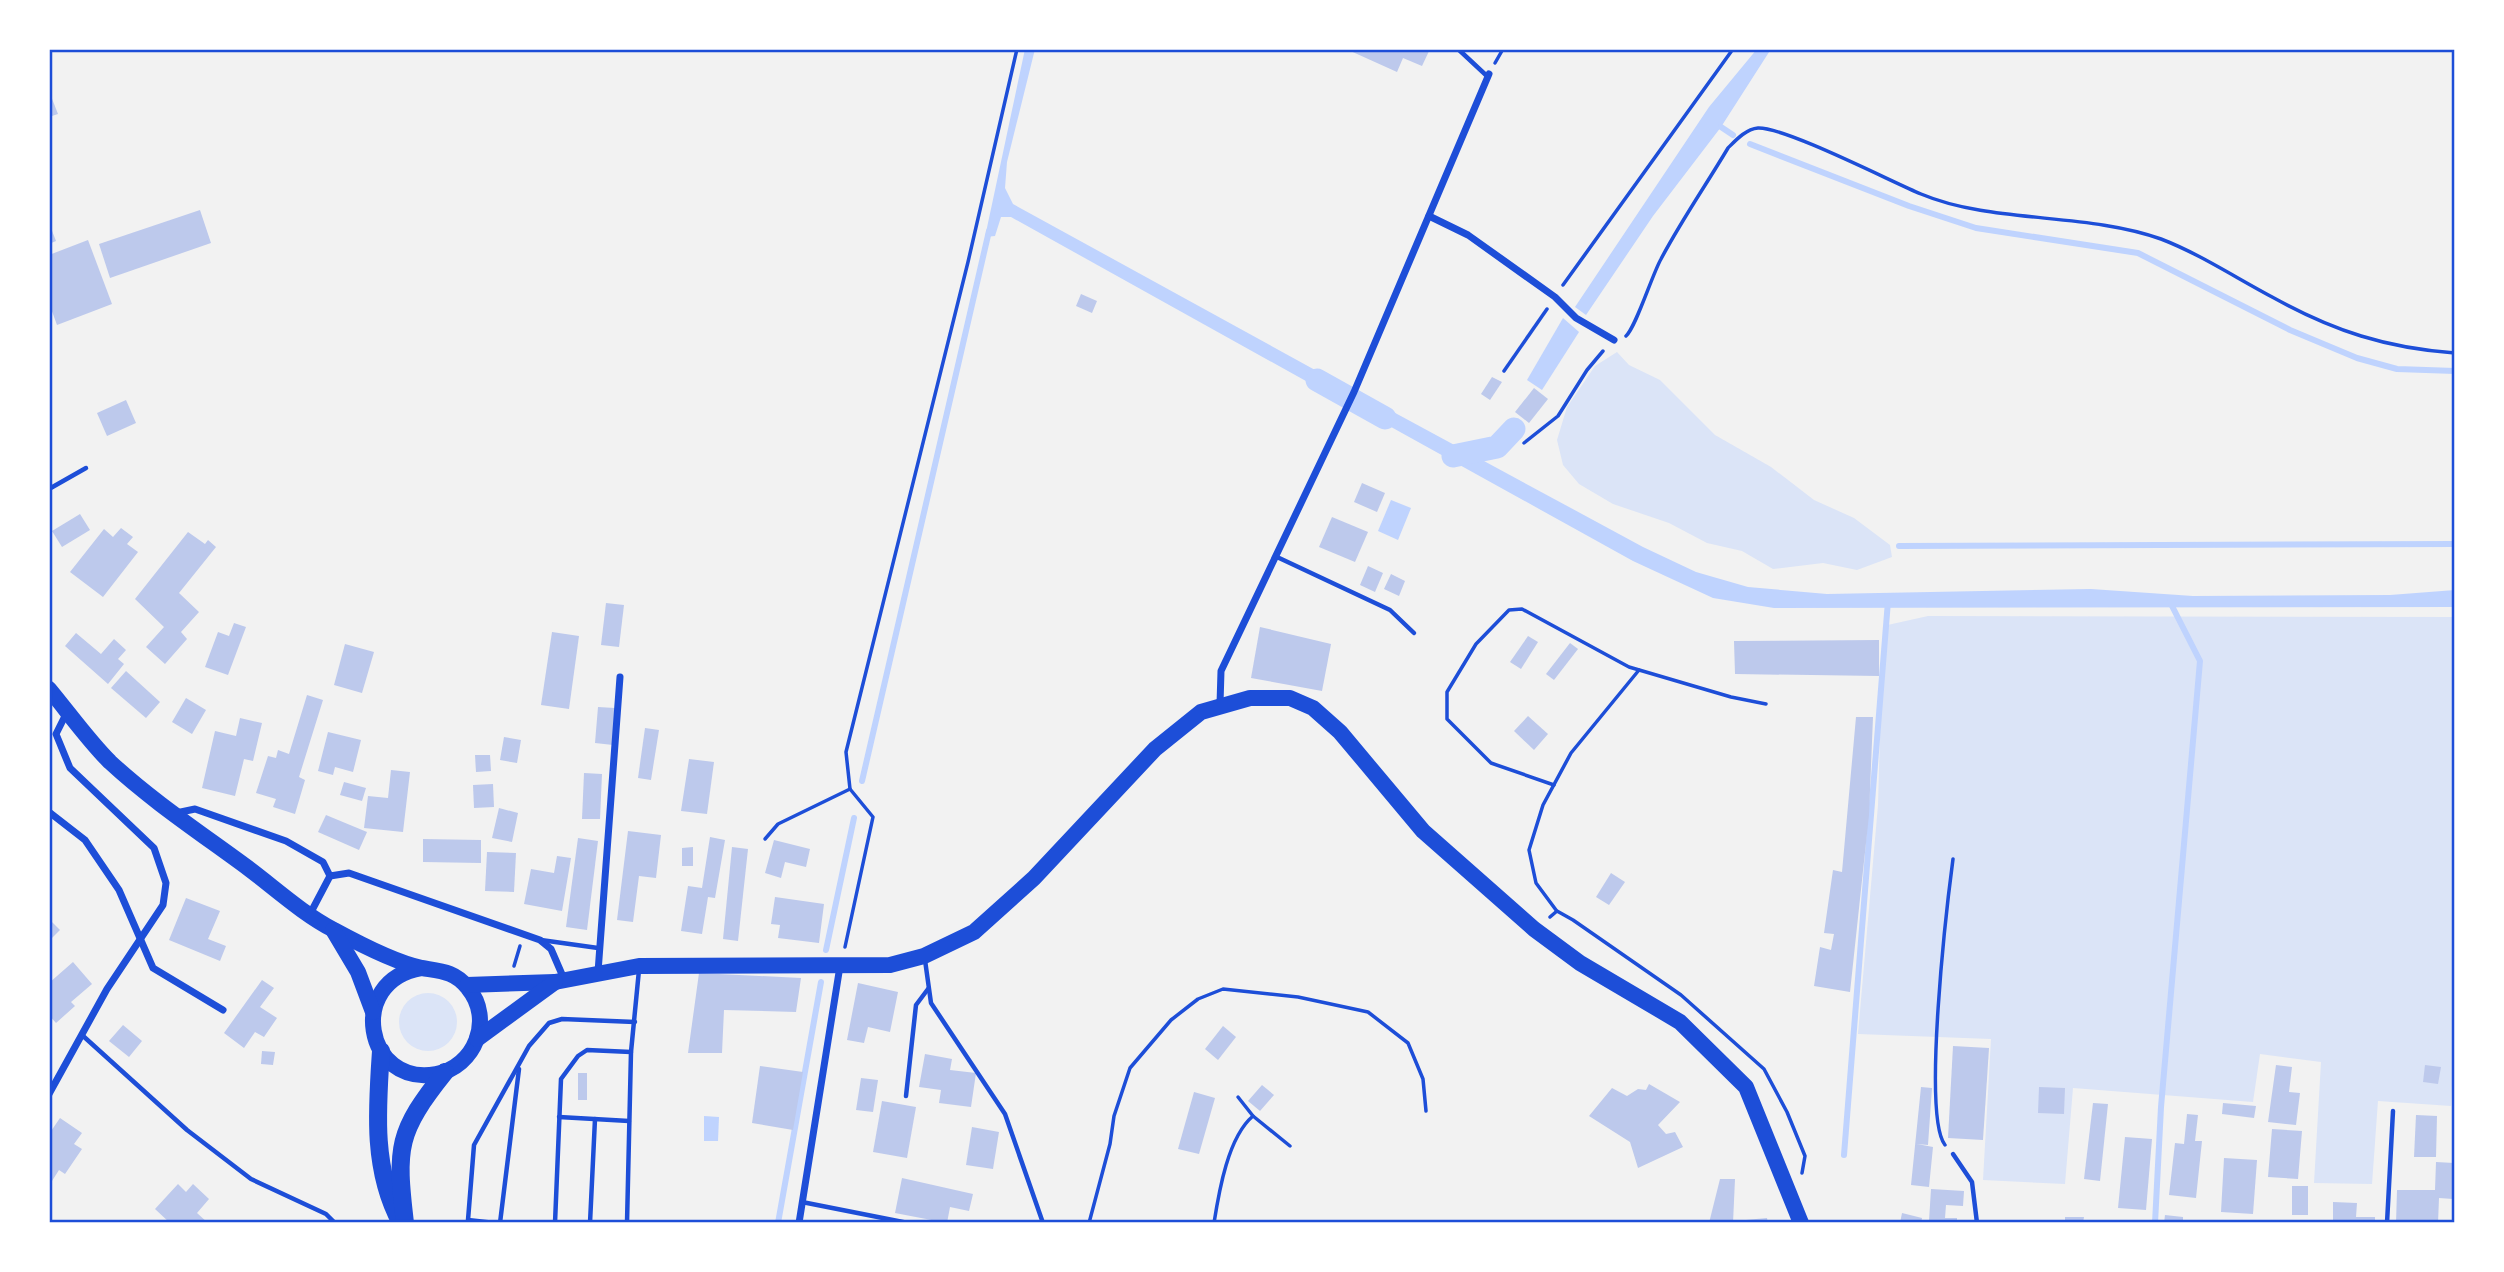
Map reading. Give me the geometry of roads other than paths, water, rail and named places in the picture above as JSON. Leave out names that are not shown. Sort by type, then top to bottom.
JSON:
[{"type":"highway","points":[[381,1051],[377,1117],[383,1175],[391,1206],[403,1223]]},
{"type":"highway","points":[[403,1223],[400,1179],[405,1130],[445,1072]]},
{"type":"main road","points":[[49,689],[110,761],[174,813],[310,914],[333,930],[421,968],[446,971],[467,985],[480,1014],[477,1039],[468,1056],[445,1072],[427,1075],[409,1072],[393,1064],[381,1051],[373,1032],[373,1012],[358,972],[333,930]]},
{"type":"main road","points":[[467,985],[559,980],[639,966],[890,965],[924,956],[974,932],[1006,906],[1155,749],[1193,717],[1220,704],[1250,698],[1290,698],[1313,708],[1340,732],[1423,831],[1534,929],[1580,964],[1681,1023],[1746,1087],[1801,1223]]},
{"type":"main road","points":[[373,1012],[379,996],[389,982],[404,972],[421,968]]},
{"type":"main road","points":[[477,1039],[559,980]]},
{"type":"street","points":[[1220,704],[1221,671],[1354,392],[1488,75]]},
{"type":"street","points":[[1429,216],[1468,234],[1555,297],[1576,318],[1614,340]]},
{"type":"street","points":[[598,972],[597,948],[620,677]]},
{"type":"street","points":[[49,1094],[107,989],[141,942],[163,905],[166,883],[154,848],[70,768],[57,734],[68,712]]},
{"type":"street","points":[[174,813],[195,809],[286,841],[323,862],[330,876]]},
{"type":"street","points":[[49,812],[85,840],[118,890],[153,968],[223,1010]]},
{"type":"street","points":[[330,876],[349,873],[540,940],[551,949],[559,980]]},
{"type":"street","points":[[310,914],[330,876]]},
{"type":"street","points":[[799,1223],[840,966]]},
{"type":"lane","points":[[1458,49],[1488,75]]},
{"type":"lane","points":[[49,489],[86,468]]},
{"type":"lane","points":[[1277,556],[1379,604],[1414,633]]},
{"type":"lane","points":[[540,940],[597,948]]},
{"type":"lane","points":[[924,956],[930,1003],[1006,1114],[1043,1223]]},
{"type":"lane","points":[[627,1223],[631,1052],[639,966]]},
{"type":"lane","points":[[906,1096],[916,1005],[928,989]]},
{"type":"lane","points":[[519,1064],[498,1223],[468,1220],[474,1145],[519,1064],[529,1046],[550,1023],[562,1019],[635,1022]]},
{"type":"lane","points":[[81,1033],[187,1130],[251,1179],[326,1214],[335,1223]]},
{"type":"lane","points":[[555,1223],[561,1079],[578,1056],[587,1050],[631,1052]]},
{"type":"lane","points":[[2387,1223],[2393,1111]]},
{"type":"lane","points":[[559,1117],[629,1121]]},
{"type":"lane","points":[[590,1223],[595,1119]]},
{"type":"lane","points":[[1953,1154],[1972,1182],[1977,1223]]},
{"type":"lane","points":[[802,1202],[908,1223]]},
{"type":"water","points":[[1025,49],[1035,49],[1007,162],[1005,188],[1013,204],[1346,387],[1340,400],[1011,217],[1001,217],[995,236],[985,237]]},
{"type":"water","points":[[1757,49],[1771,49],[1721,127],[1653,216],[1586,315],[1575,307],[1709,107]]},
{"type":"water","points":[[1563,318],[1579,332],[1542,390],[1527,380]]},
{"type":"water","points":[[1362,395],[1643,547],[1696,572],[1748,587],[1827,594],[2091,589],[2193,596],[2390,595],[2455,590],[2455,607],[1774,608],[1713,598],[1633,561],[1355,407]]},
{"type":"water","points":[[1391,500],[1411,508],[1398,540],[1378,531]]},
{"type":"water","points":[[704,1116],[719,1117],[718,1141],[704,1141]]},
{"type":"waterway","points":[[1721,127],[1733,135]]},
{"type":"waterway","points":[[1750,144],[1909,206],[1976,228],[2138,253],[2290,330],[2357,358],[2397,369],[2455,371]]},
{"type":"waterway","points":[[862,781],[989,231]]},
{"type":"waterway","points":[[1317,380],[1385,418]]},
{"type":"waterway","points":[[1453,456],[1497,447],[1514,429]]},
{"type":"waterway","points":[[1899,546],[2455,544]]},
{"type":"waterway","points":[[1844,1155],[1888,601]]},
{"type":"waterway","points":[[2155,1223],[2161,1107],[2200,661],[2170,602]]},
{"type":"waterway","points":[[826,950],[854,818]]},
{"type":"waterway","points":[[778,1223],[821,982]]}]
